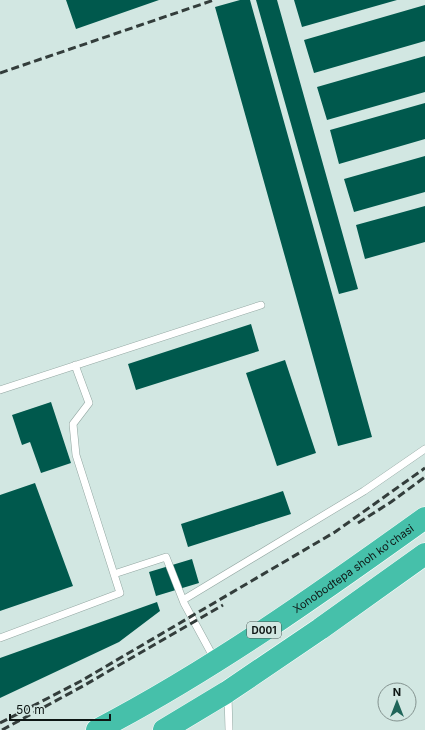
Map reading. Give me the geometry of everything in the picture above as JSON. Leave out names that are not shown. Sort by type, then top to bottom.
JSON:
[{"type":"highway","name":"Xonobodtepa shoh ko'chasi","points":[[97,730],[143,706],[216,662],[296,609],[425,518]]},
{"type":"highway","name":"D001","points":[[164,730],[227,692],[320,629],[425,554]]},
{"type":"lane","points":[[0,390],[261,305]]},
{"type":"lane","points":[[0,638],[120,593],[76,455],[73,424],[89,404],[75,365]]},
{"type":"lane","points":[[183,600],[364,492],[425,449]]},
{"type":"lane","points":[[114,574],[166,557],[183,600],[216,662]]},
{"type":"lane","points":[[227,692],[229,730]]},
{"type":"building","points":[[66,0],[159,0],[76,29]]},
{"type":"building","points":[[240,0],[250,0],[372,437],[338,446],[215,7]]},
{"type":"building","points":[[256,0],[277,0],[358,289],[339,294]]},
{"type":"building","points":[[294,0],[397,0],[302,27]]},
{"type":"building","points":[[425,5],[425,41],[314,73],[304,40]]},
{"type":"building","points":[[425,56],[425,92],[327,120],[317,87]]},
{"type":"building","points":[[425,103],[425,139],[339,164],[330,130]]},
{"type":"building","points":[[425,156],[425,192],[354,212],[344,179]]},
{"type":"building","points":[[425,206],[425,242],[365,259],[356,225]]},
{"type":"building","points":[[251,324],[259,351],[136,390],[128,364]]},
{"type":"building","points":[[285,360],[316,453],[277,466],[246,373]]},
{"type":"building","points":[[51,402],[71,463],[41,473],[30,442],[22,445],[12,415]]},
{"type":"building","points":[[35,483],[73,586],[0,611],[0,495]]},
{"type":"building","points":[[283,491],[291,514],[188,547],[181,524]]},
{"type":"building","points":[[192,559],[199,583],[156,596],[149,572]]},
{"type":"building","points":[[157,602],[160,611],[119,642],[0,698],[0,658]]},
{"type":"railway","points":[[0,73],[214,0]]},
{"type":"railway","points":[[0,723],[81,681],[335,532],[425,468]]},
{"type":"railway","points":[[358,523],[391,502],[425,477]]},
{"type":"railway","points":[[2,730],[83,686],[223,605]]}]
